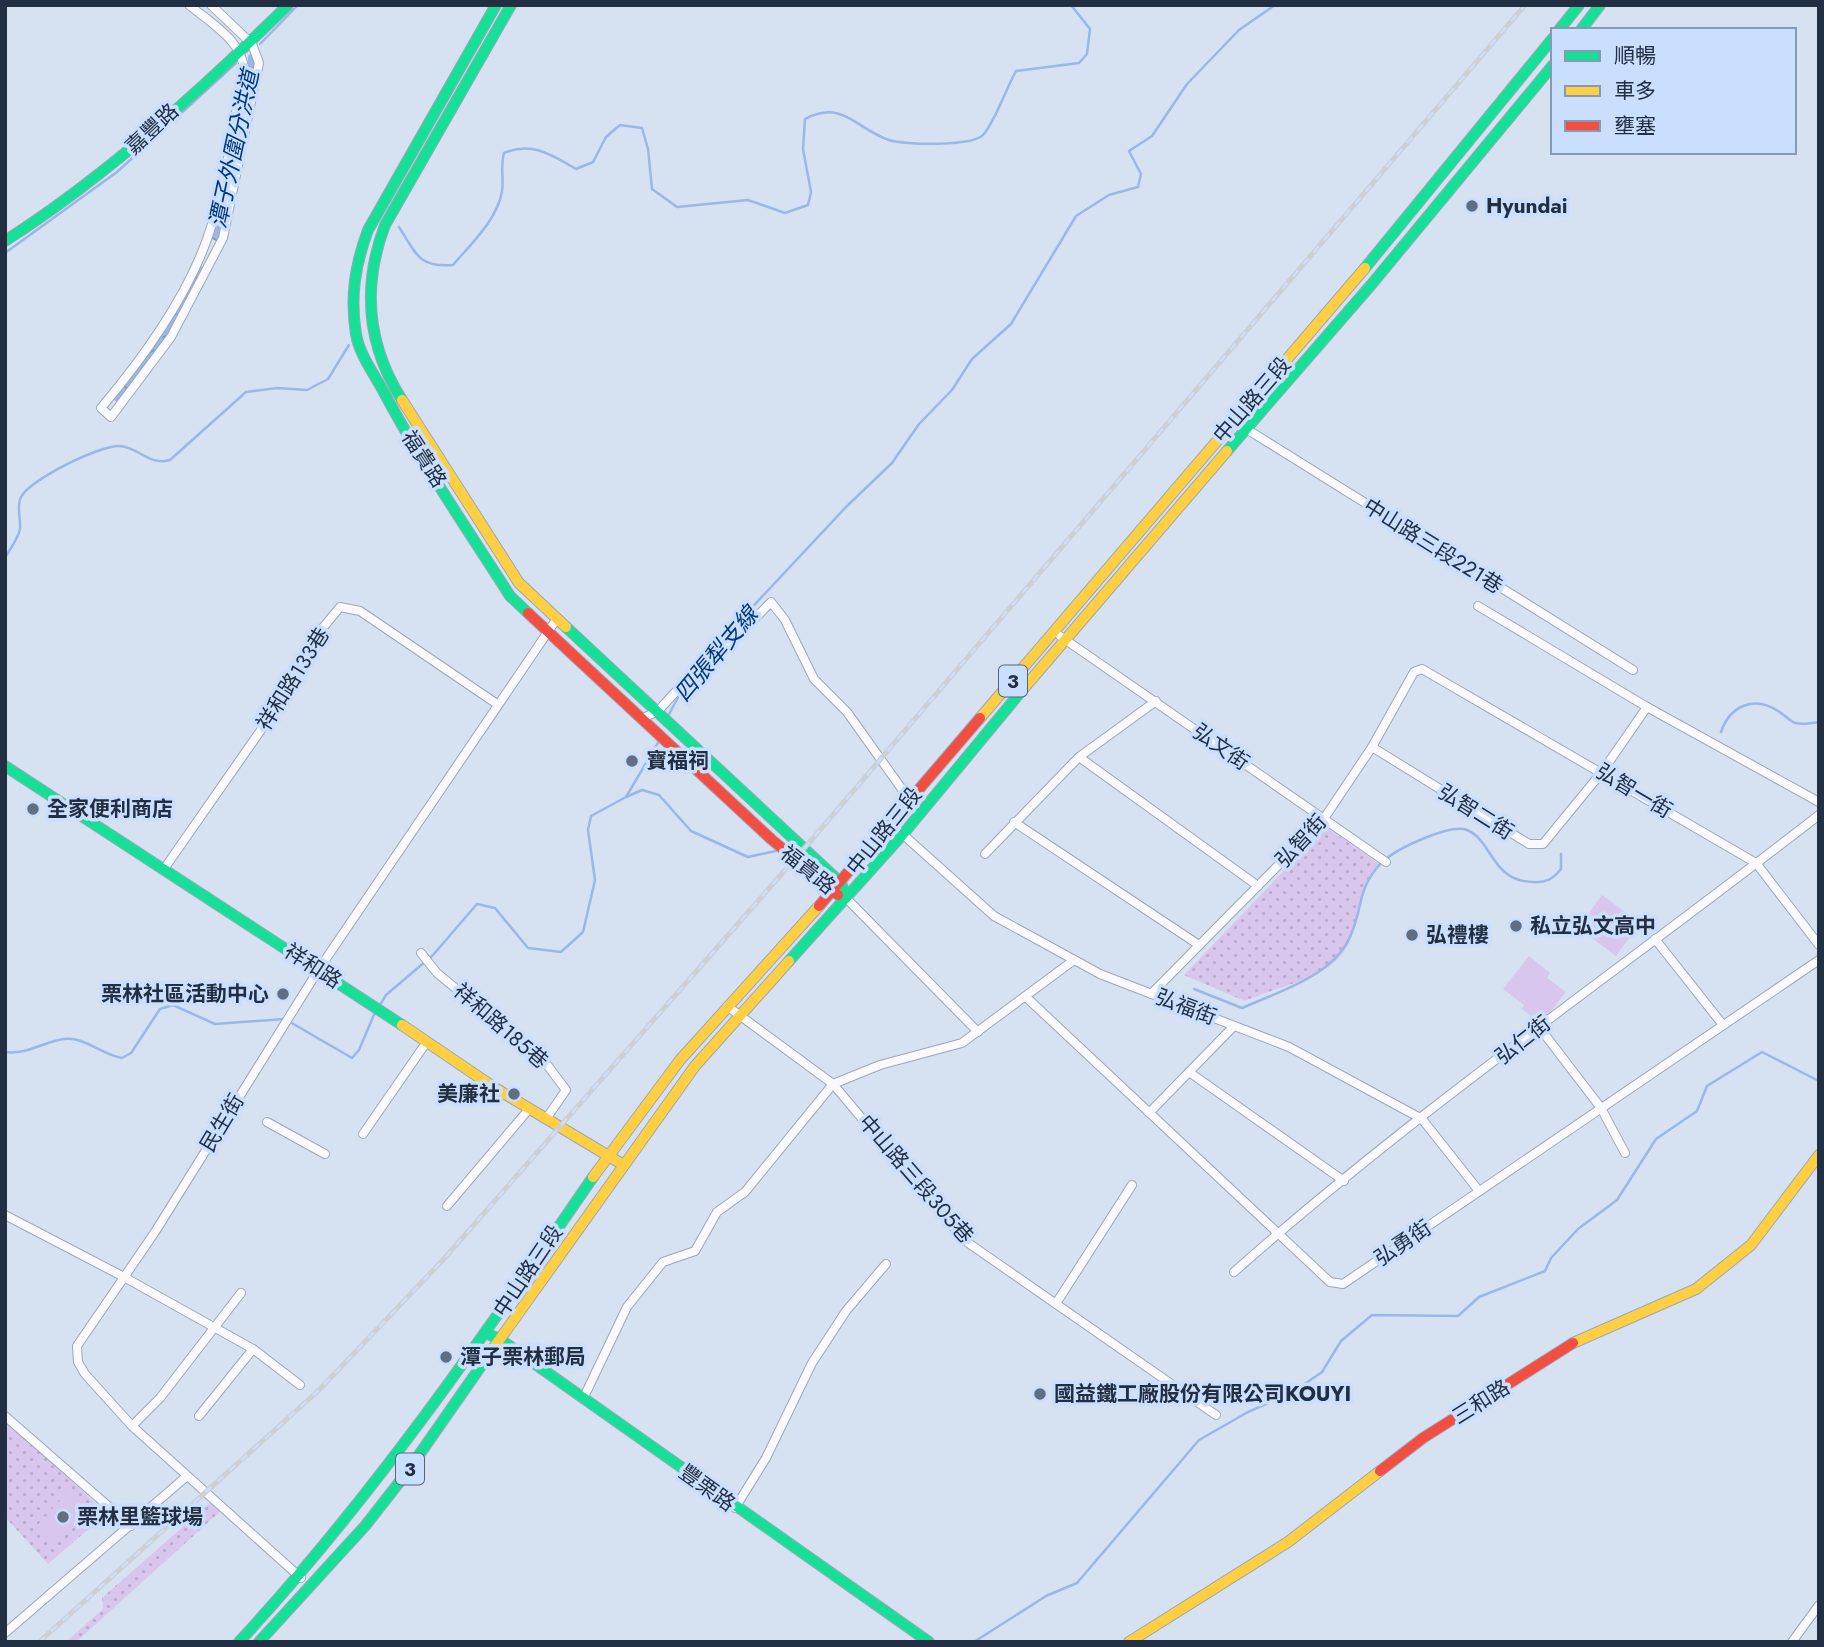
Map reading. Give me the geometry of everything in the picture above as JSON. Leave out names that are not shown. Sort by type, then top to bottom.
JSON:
[{"type":"street","points":[[189,5],[240,52],[245,65],[242,82],[215,213],[202,250],[165,320],[101,408],[111,417],[170,337],[214,257],[226,227],[259,69],[259,58],[251,42],[211,5]]},
{"type":"street","name":"嘉豐路","points":[[5,241],[65,202],[104,172],[240,52],[288,5]]},
{"type":"street","name":"福貴路","points":[[496,5],[368,230],[356,263],[354,285],[356,335],[364,359],[510,596],[776,845],[831,893],[846,898]]},
{"type":"street","name":"福貴路","points":[[510,5],[385,225],[373,253],[369,288],[370,325],[377,352],[392,384],[519,583],[841,883],[846,898]]},
{"type":"street","points":[[1561,28],[1579,5]]},
{"type":"street","points":[[1583,28],[1600,5]]},
{"type":"street","name":"中山路三段","points":[[259,1642],[365,1526],[405,1475],[673,1092],[904,833],[1233,421],[1359,275],[1551,40]]},
{"type":"street","name":"中山路三段","points":[[239,1642],[300,1576],[385,1472],[486,1333],[607,1156],[680,1060],[841,883],[909,799],[1247,429],[1551,67]]},
{"type":"street","points":[[202,250],[214,257]]},
{"type":"street","name":"中山路三段221巷","points":[[1233,421],[1633,670]]},
{"type":"street","points":[[641,719],[658,711],[680,687],[697,685],[713,662],[771,602],[785,620],[814,679],[847,712],[909,799]]},
{"type":"street","name":"祥和路133巷","points":[[164,869],[278,707],[321,630],[340,607],[360,611],[497,704]]},
{"type":"street","points":[[1478,607],[1819,802]]},
{"type":"street","name":"民生街","points":[[306,1588],[300,1576],[132,1426],[78,1362],[77,1346],[319,969],[556,620]]},
{"type":"street","name":"弘文街","points":[[1060,636],[1386,862]]},
{"type":"street","name":"弘智街","points":[[1151,994],[1323,820],[1372,747],[1414,671],[1422,669]]},
{"type":"street","name":"弘智一街","points":[[1422,669],[1756,863],[1819,945]]},
{"type":"street","points":[[985,854],[1079,757],[1156,701]]},
{"type":"street","name":"弘智二街","points":[[1372,747],[1529,844],[1543,844],[1602,772],[1647,706]]},
{"type":"street","points":[[1079,757],[1258,886]]},
{"type":"street","name":"祥和路","points":[[5,766],[94,827],[319,969],[426,1043],[622,1164]]},
{"type":"street","name":"弘仁街","points":[[1234,1272],[1278,1233],[1539,1027],[1819,815]]},
{"type":"street","name":"弘福街","points":[[889,822],[994,916],[1100,975],[1289,1047],[1422,1119],[1479,1191]]},
{"type":"street","points":[[1014,822],[1199,945]]},
{"type":"street","points":[[846,898],[978,1032]]},
{"type":"street","points":[[1656,939],[1723,1025]]},
{"type":"street","name":"祥和路185巷","points":[[421,953],[437,973],[545,1062],[555,1074],[566,1090],[546,1119]]},
{"type":"street","points":[[583,1399],[627,1307],[663,1262],[695,1251],[717,1212],[745,1192],[833,1084],[880,1065],[962,1044],[1074,960]]},
{"type":"street","name":"弘勇街","points":[[1026,997],[1330,1282],[1343,1284],[1819,960]]},
{"type":"street","name":"中山路三段305巷","points":[[727,1006],[833,1084],[964,1240],[1057,1302],[1216,1415]]},
{"type":"street","points":[[1149,1112],[1234,1026]]},
{"type":"street","points":[[1539,1027],[1601,1108],[1625,1153]]},
{"type":"street","points":[[363,1134],[426,1043]]},
{"type":"street","points":[[1189,1072],[1344,1181]]},
{"type":"street","points":[[447,1206],[529,1109]]},
{"type":"street","points":[[267,1122],[325,1154]]},
{"type":"street","name":"三和路","points":[[1129,1642],[1288,1542],[1423,1438],[1571,1345],[1696,1289],[1751,1245],[1819,1155]]},
{"type":"street","points":[[1057,1302],[1132,1185]]},
{"type":"street","points":[[5,1215],[124,1276],[213,1329],[253,1349],[300,1385]]},
{"type":"street","points":[[735,1508],[766,1458],[812,1363],[846,1311],[886,1264]]},
{"type":"street","points":[[132,1426],[160,1398],[241,1293]]},
{"type":"street","name":"豐栗路","points":[[486,1333],[501,1340],[735,1508],[929,1642]]},
{"type":"street","points":[[199,1416],[253,1349]]},
{"type":"street","points":[[5,1416],[131,1526]]},
{"type":"street","points":[[5,1633],[187,1476]]},
{"type":"street","points":[[1792,1642],[1819,1605]]},
{"type":"shaded area","points":[[1326,827],[1379,864],[1367,884],[1354,929],[1343,953],[1332,964],[1305,979],[1245,1001],[1184,975]]},
{"type":"shaded area","points":[[1602,895],[1640,923],[1616,956],[1578,928]]},
{"type":"shaded area","points":[[1529,956],[1550,973],[1547,978],[1566,992],[1541,1024],[1522,1009],[1524,1005],[1503,989]]},
{"type":"shaded area","points":[[5,1416],[106,1514],[48,1564],[5,1517]]},
{"type":"shaded area","name":"栗林里籃球場","points":[[68,1491],[89,1509],[56,1543],[37,1526]]},
{"type":"shaded area","points":[[212,1501],[222,1510],[76,1642],[66,1642],[103,1609],[102,1598]]},
{"type":"water","points":[[247,71],[255,72],[218,242],[210,238]]},
{"type":"water","points":[[198,265],[205,268],[173,328],[118,403],[112,398]]},
{"type":"waterway","points":[[260,44],[298,5]]},
{"type":"waterway","points":[[399,227],[419,257],[432,264],[453,265],[495,212],[502,191],[504,153],[524,148],[533,149],[576,169],[593,162],[606,137],[620,125],[642,128],[648,149],[652,189],[677,207],[748,200],[785,213],[808,205],[811,192],[803,149],[805,119],[830,112],[840,114],[877,135],[897,142],[938,144],[978,138],[993,120],[1016,71],[1079,63],[1087,54],[1090,29],[1071,5]]},
{"type":"waterway","name":"四張犁支線","points":[[688,682],[714,648],[846,507],[892,463],[919,424],[952,390],[972,359],[1011,324],[1076,216],[1109,195],[1138,187],[1141,174],[1129,151],[1152,136],[1187,84],[1239,30],[1275,5]]},
{"type":"waterway","name":"潭子外圍分洪道","points":[[250,84],[253,58]]},
{"type":"waterway","points":[[5,253],[117,172],[236,63]]},
{"type":"waterway","points":[[5,558],[20,529],[21,497],[38,481],[83,457],[110,447],[127,447],[156,461],[170,460],[246,392],[277,388],[307,390],[328,379],[349,345]]},
{"type":"waterway","name":"四張犁支線","points":[[667,718],[682,690]]},
{"type":"waterway","points":[[1721,732],[1730,716],[1752,704],[1769,706],[1796,723],[1819,722]]},
{"type":"waterway","name":"四張犁支線","points":[[380,1005],[386,995],[433,955],[477,904],[495,908],[528,948],[561,952],[583,932],[595,880],[588,830],[591,816],[626,797],[659,741]]},
{"type":"waterway","points":[[626,797],[642,790],[659,795],[691,831],[748,857],[780,850]]},
{"type":"waterway","points":[[1386,859],[1425,838],[1459,829],[1476,835],[1501,868],[1519,880],[1538,882],[1552,878],[1561,869],[1561,854]]},
{"type":"waterway","points":[[1194,989],[1242,1008],[1290,988],[1321,970],[1345,947],[1356,922],[1364,889],[1381,863]]},
{"type":"waterway","name":"四張犁支線","points":[[5,1052],[21,1052],[71,1039],[122,1058],[131,1053],[160,1009],[173,1005],[215,1024],[284,1019]]},
{"type":"waterway","name":"四張犁支線","points":[[290,1022],[352,1058],[359,1050],[376,1010]]},
{"type":"waterway","points":[[974,1642],[1046,1596],[1077,1583],[1199,1440],[1248,1412],[1293,1392],[1322,1372],[1341,1341],[1372,1315],[1458,1316],[1479,1297],[1545,1271],[1551,1258],[1578,1229],[1617,1200],[1656,1139],[1697,1111],[1707,1086],[1762,1052],[1819,1081]]},
{"type":"railway","points":[[39,1642],[318,1391],[442,1261],[808,844],[1525,5]]},
{"type":"traffic: fast","points":[[5,241],[117,160],[222,68],[288,5]]},
{"type":"traffic: fast","points":[[496,5],[368,230],[357,269],[354,307],[356,334],[366,362],[443,493],[510,596],[528,613]]},
{"type":"traffic: fast","points":[[402,400],[390,379],[375,337],[371,293],[378,248],[385,225],[511,5]]},
{"type":"traffic: fast","points":[[1561,28],[1579,5]]},
{"type":"traffic: fast","points":[[1583,28],[1600,5]]},
{"type":"traffic: fast","points":[[1365,268],[1551,40]]},
{"type":"traffic: fast","points":[[1227,451],[1371,285],[1551,67]]},
{"type":"traffic: fast","points":[[566,627],[841,883],[846,898]]},
{"type":"traffic: fast","points":[[789,961],[904,833],[1024,688]]},
{"type":"traffic: fast","points":[[5,766],[402,1025]]},
{"type":"traffic: fast","points":[[239,1642],[288,1587],[380,1474],[510,1298],[593,1177]]},
{"type":"traffic: fast","points":[[486,1333],[501,1340],[929,1642]]},
{"type":"traffic: fast","points":[[259,1642],[365,1526],[405,1475],[495,1346]]},
{"type":"traffic: slow","points":[[980,718],[1365,268]]},
{"type":"traffic: slow","points":[[402,400],[519,583],[566,627]]},
{"type":"traffic: slow","points":[[1024,688],[1227,451]]},
{"type":"traffic: slow","points":[[593,1177],[680,1060],[819,906]]},
{"type":"traffic: slow","points":[[495,1346],[695,1066],[789,961]]},
{"type":"traffic: slow","points":[[402,1025],[495,1088],[622,1164]]},
{"type":"traffic: slow","points":[[1573,1343],[1696,1289],[1751,1245],[1819,1155]]},
{"type":"traffic: slow","points":[[1129,1642],[1288,1542],[1380,1471]]},
{"type":"traffic: jam","points":[[528,613],[771,839],[838,895]]},
{"type":"traffic: jam","points":[[819,906],[980,718]]},
{"type":"traffic: jam","points":[[1380,1471],[1423,1438],[1573,1343]]},
{"type":"place","name":"Hyundai","points":[[1472,206]]},
{"type":"place","name":"寶福祠","points":[[632,761]]},
{"type":"place","name":"全家便利商店","points":[[33,809]]},
{"type":"place","name":"私立弘文高中","points":[[1516,926]]},
{"type":"place","name":"弘禮樓","points":[[1412,935]]},
{"type":"place","name":"栗林社區活動中心","points":[[283,994]]},
{"type":"place","name":"美廉社","points":[[514,1094]]},
{"type":"place","name":"潭子栗林郵局","points":[[446,1357]]},
{"type":"place","name":"國益鐵工廠股份有限公司KOUYI","points":[[1040,1394]]},
{"type":"place","name":"栗林里籃球場","points":[[63,1517]]}]
